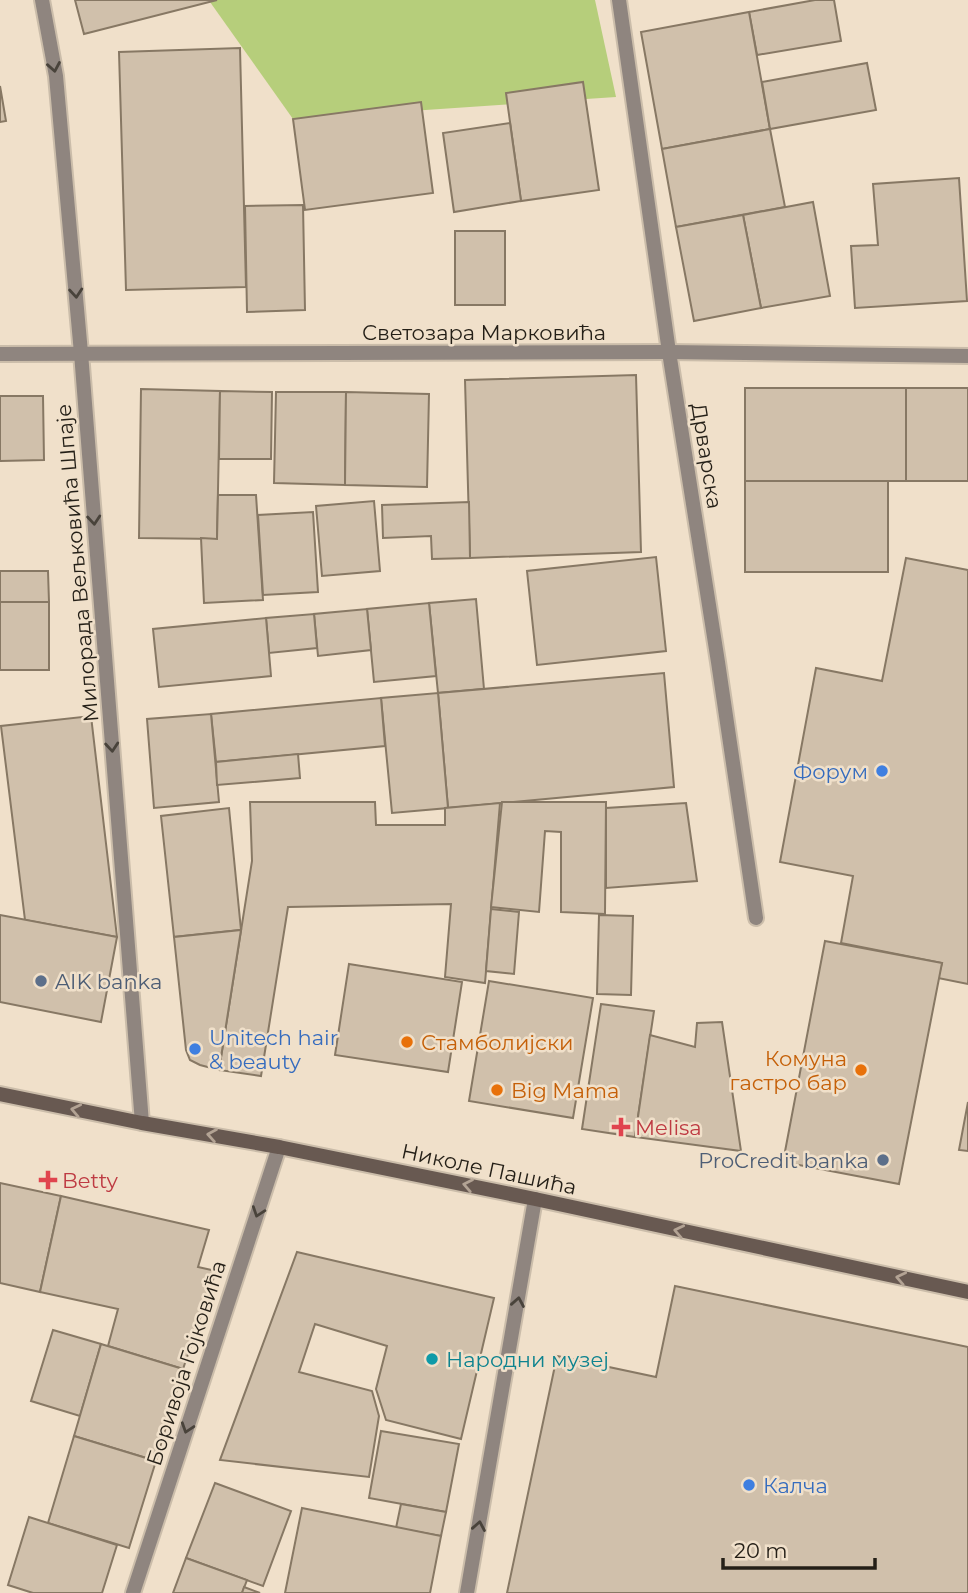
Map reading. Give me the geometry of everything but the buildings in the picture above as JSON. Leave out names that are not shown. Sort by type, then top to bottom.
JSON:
[{"type":"street","name":"Милорада Вељковића Шпаје","points":[[42,0],[56,76],[81,353],[142,1124]]},
{"type":"street","name":"Дрварска","points":[[619,0],[669,352],[755,918]]},
{"type":"street","name":"Светозара Марковића","points":[[0,354],[669,352],[968,356]]},
{"type":"street","name":"Николе Пашића","points":[[0,1094],[535,1199],[968,1292]]},
{"type":"street","name":"Боривоја Гојковића","points":[[133,1593],[279,1147]]},
{"type":"street","points":[[467,1593],[535,1199]]},
{"type":"green space","points":[[595,0],[616,97],[293,119],[210,2]]},
{"type":"place","name":"Форум","points":[[882,771]]},
{"type":"place","name":"AIK banka","points":[[41,981]]},
{"type":"place","name":"Стамболијски","points":[[407,1042]]},
{"type":"place","name":"Unitech hair & beauty","points":[[195,1049]]},
{"type":"place","name":"Комуна гастро бар","points":[[861,1070]]},
{"type":"place","name":"Big Mama","points":[[497,1090]]},
{"type":"place","name":"Melisa","points":[[621,1127]]},
{"type":"place","name":"ProCredit banka","points":[[883,1160]]},
{"type":"place","name":"Betty","points":[[48,1180]]},
{"type":"place","name":"Народни музеј","points":[[432,1359]]},
{"type":"place","name":"Калча","points":[[749,1485]]}]
